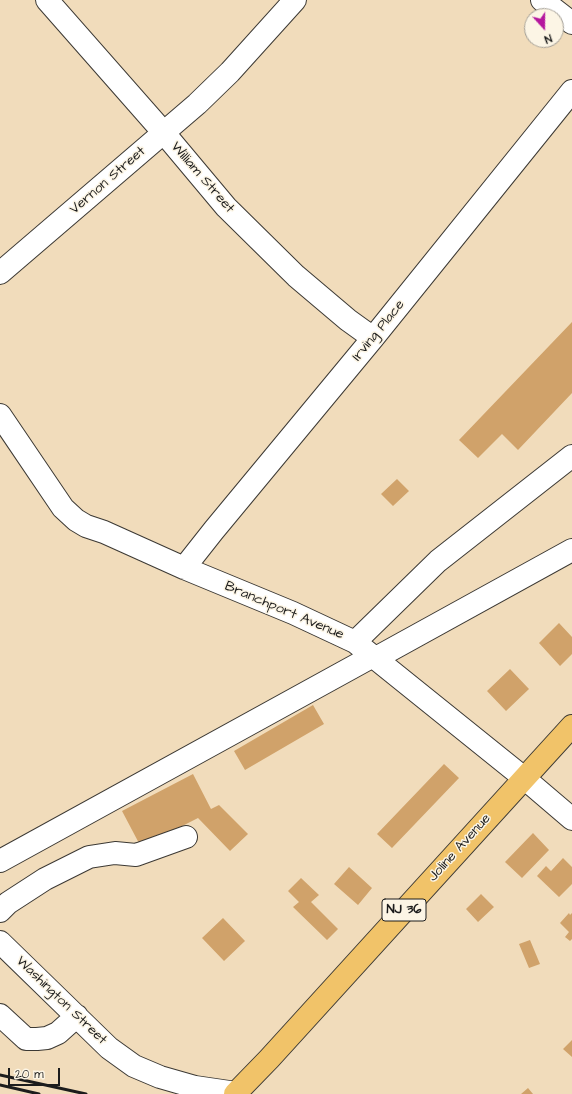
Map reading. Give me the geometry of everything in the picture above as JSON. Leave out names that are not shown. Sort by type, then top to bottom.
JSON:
[{"type":"main road","name":"Joline Avenue","points":[[235,1094],[269,1059],[572,726]]},
{"type":"street","name":"William Street","points":[[47,0],[164,133],[226,207],[296,276],[348,320],[373,338]]},
{"type":"street","name":"Vernon Street","points":[[0,273],[197,104],[230,72],[295,0]]},
{"type":"street","points":[[546,1],[572,23]]},
{"type":"street","name":"Irving Place","points":[[184,568],[572,92]]},
{"type":"street","name":"Branchport Avenue","points":[[0,415],[63,508],[76,520],[86,526],[104,532],[184,568],[293,613],[355,642],[524,778],[572,819]]},
{"type":"street","points":[[355,642],[438,561],[572,456]]},
{"type":"street","points":[[0,861],[572,550]]},
{"type":"street","points":[[0,911],[45,879],[89,857],[115,853],[136,855],[186,837]]},
{"type":"street","name":"Washington Street","points":[[0,942],[109,1048],[141,1070],[195,1087],[235,1094]]},
{"type":"street","points":[[0,1016],[26,1039],[38,1039],[47,1038],[58,1033],[77,1016]]},
{"type":"building","points":[[572,322],[572,393],[518,450],[502,434],[478,458],[459,440]]},
{"type":"building","points":[[397,479],[409,491],[393,506],[381,494]]},
{"type":"building","points":[[559,623],[572,637],[572,654],[560,666],[539,643]]},
{"type":"building","points":[[510,669],[529,689],[506,711],[487,691]]},
{"type":"building","points":[[313,705],[324,724],[245,770],[234,751]]},
{"type":"building","points":[[444,764],[459,778],[392,848],[377,834]]},
{"type":"building","points":[[193,774],[211,809],[219,805],[248,834],[230,851],[198,818],[141,847],[122,811]]},
{"type":"building","points":[[533,833],[549,850],[522,878],[505,862]]},
{"type":"building","points":[[563,858],[572,867],[572,884],[559,897],[537,876],[546,866],[551,871]]},
{"type":"building","points":[[349,867],[372,888],[358,905],[334,884]]},
{"type":"building","points":[[301,878],[319,895],[311,902],[338,929],[327,940],[293,907],[299,902],[288,891]]},
{"type":"building","points":[[481,894],[494,907],[478,922],[466,909]]},
{"type":"building","points":[[569,913],[570,915],[572,913],[572,939],[570,941],[565,937],[569,932],[560,923]]},
{"type":"building","points":[[223,918],[245,941],[224,961],[202,938]]},
{"type":"building","points":[[530,940],[540,964],[529,968],[519,944]]},
{"type":"building","points":[[572,1040],[572,1057],[563,1049]]},
{"type":"building","points":[[528,1088],[533,1094],[521,1094]]},
{"type":"railway","points":[[0,1075],[86,1094]]},
{"type":"railway","points":[[0,1085],[39,1094]]}]
